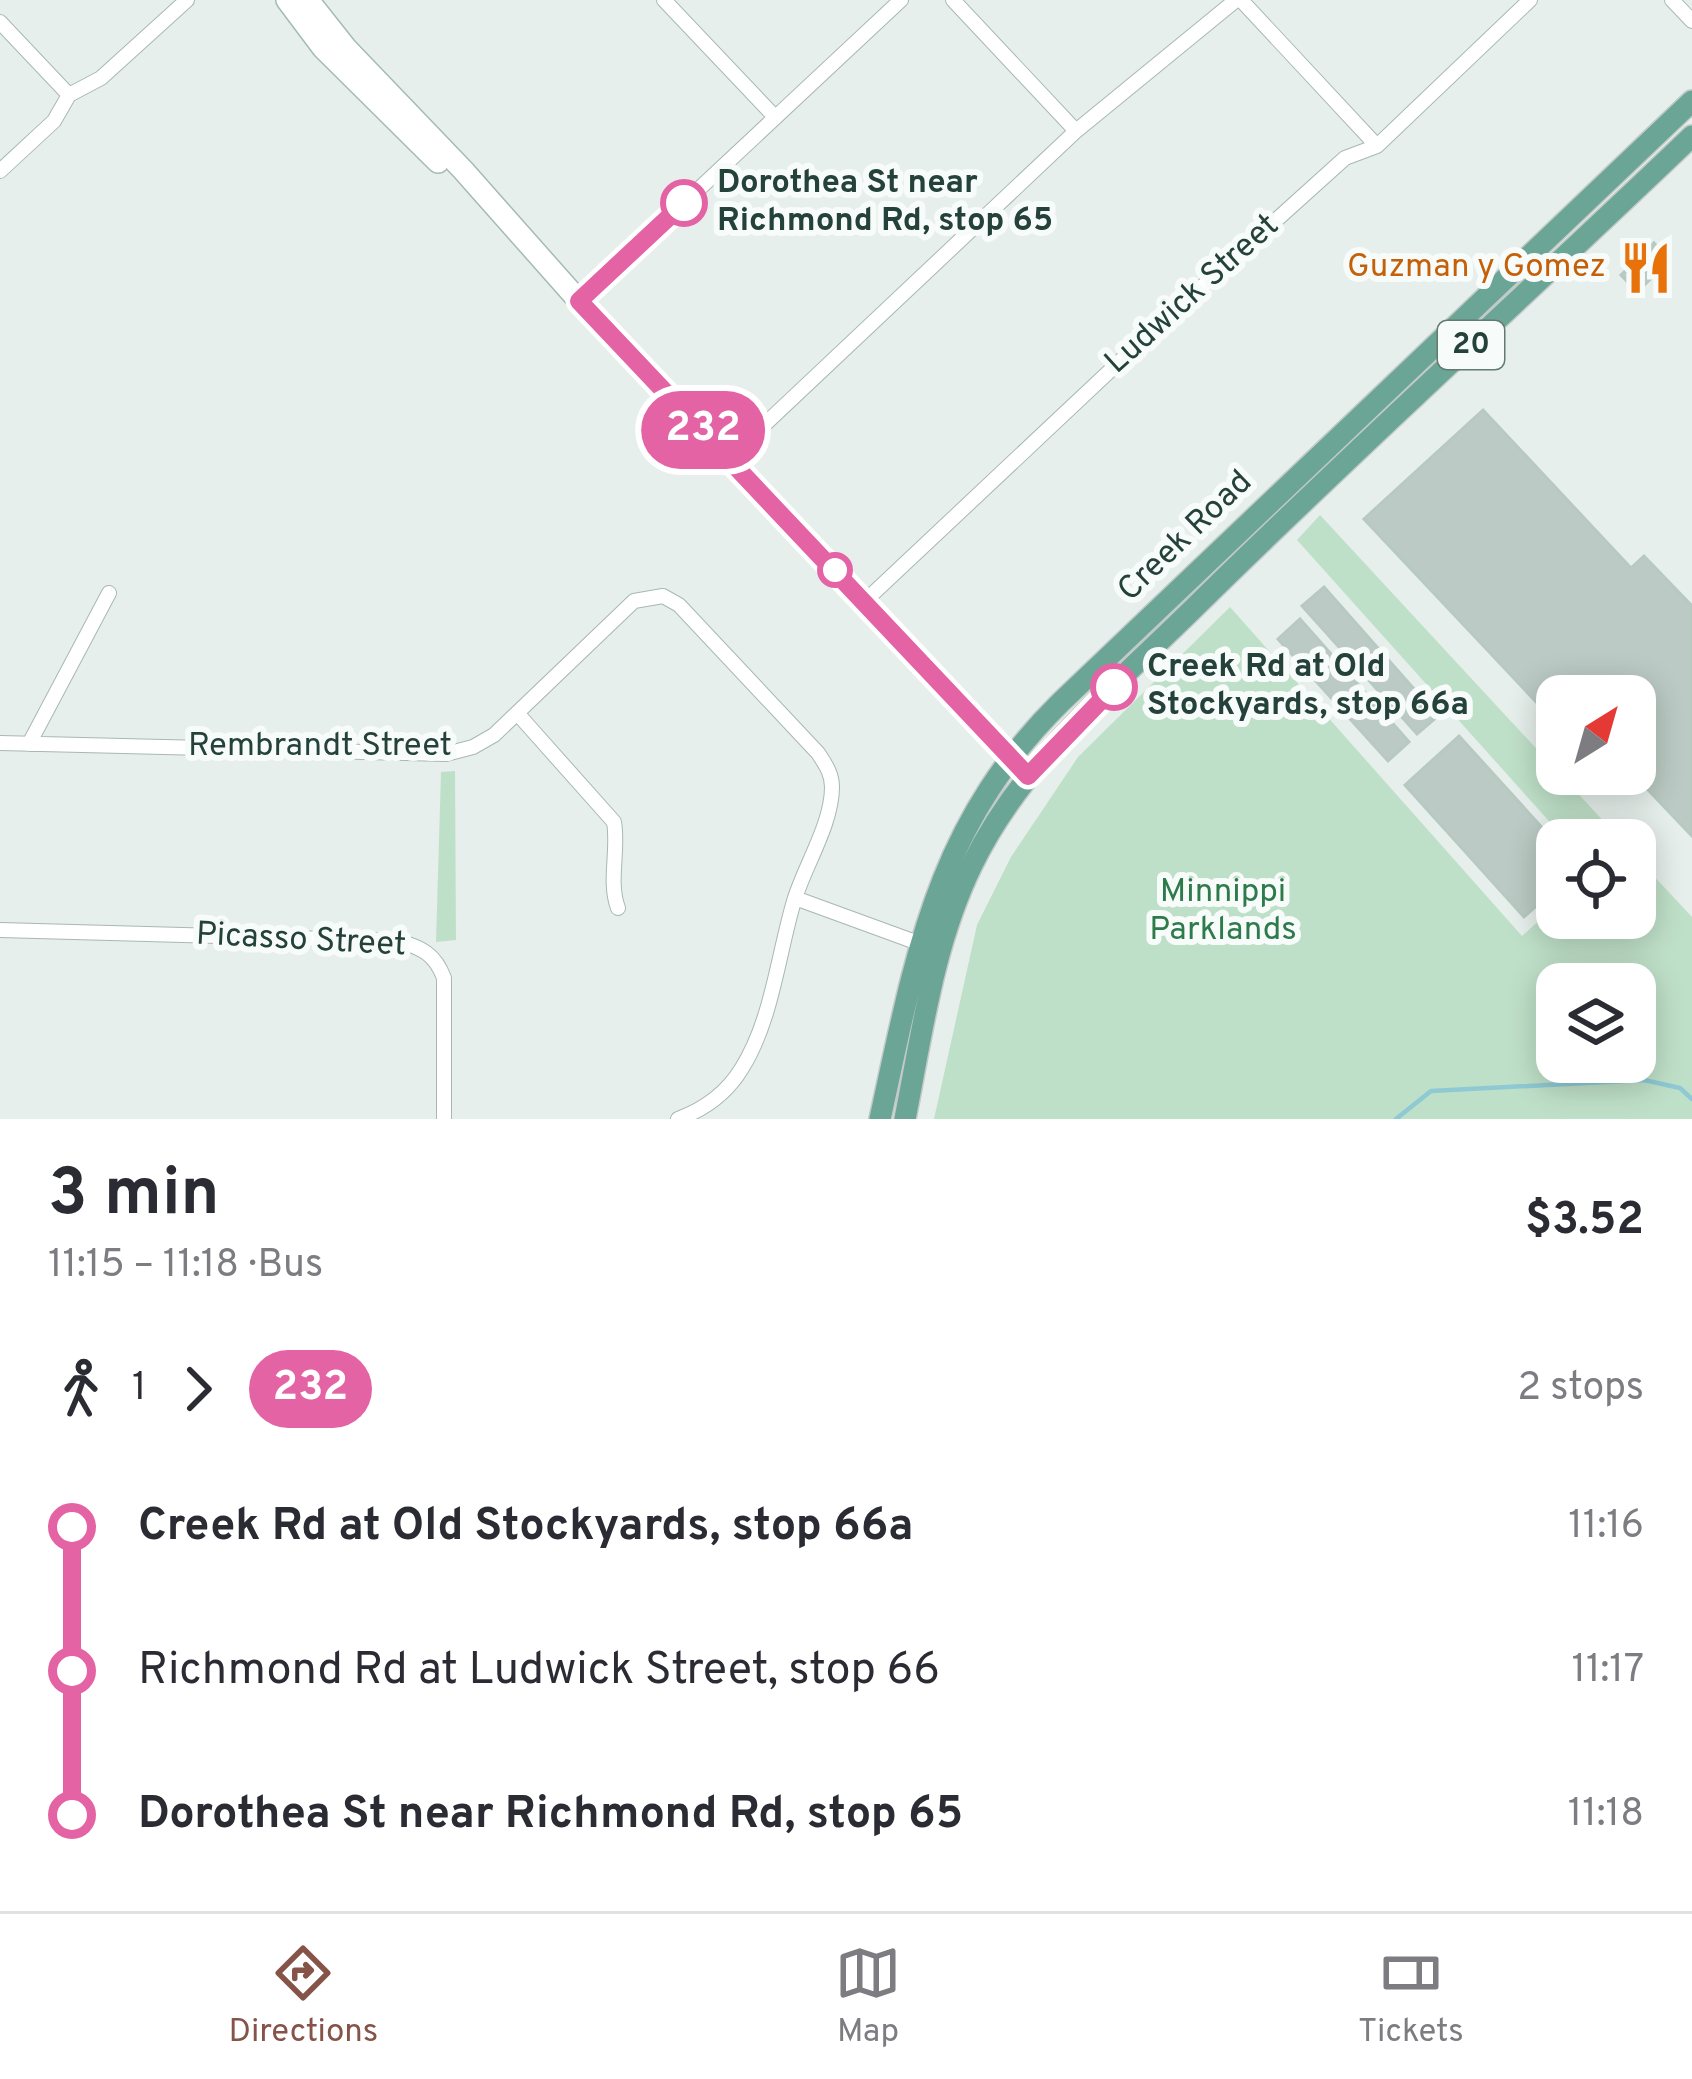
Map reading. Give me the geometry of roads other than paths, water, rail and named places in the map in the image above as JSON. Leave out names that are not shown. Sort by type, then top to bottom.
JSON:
[{"type":"main road","points":[[295,1],[361,76],[357,84],[494,208]]},
{"type":"main road","points":[[295,1],[346,48],[1028,776]]},
{"type":"main road","name":"Creek Road","points":[[880,1119],[920,944],[938,887],[959,837],[1010,758],[1061,701],[1692,101]]},
{"type":"main road","name":"Creek Road","points":[[905,1119],[932,977],[949,919],[988,835],[1028,776],[1249,554],[1692,136]]},
{"type":"street","points":[[0,171],[54,122],[70,95],[101,78],[187,0]]},
{"type":"street","points":[[664,0],[775,117]]},
{"type":"street","points":[[579,301],[901,0]]},
{"type":"street","points":[[953,0],[1076,130]]},
{"type":"street","points":[[729,458],[1076,130],[1239,0],[1377,146]]},
{"type":"street","name":"Ludwick Street","points":[[864,602],[1132,350],[1345,158],[1377,146],[1530,0]]},
{"type":"street","points":[[1672,0],[1692,21]]},
{"type":"street","points":[[0,22],[70,95]]},
{"type":"street","points":[[29,744],[109,593]]},
{"type":"street","name":"Rembrandt Street","points":[[0,743],[446,754],[484,741],[634,601],[663,596],[679,605],[818,753],[832,784],[830,804],[795,898],[760,1028],[744,1066],[727,1089],[698,1112],[678,1119]]},
{"type":"street","points":[[517,713],[614,823],[612,892],[618,908]]},
{"type":"street","points":[[795,898],[920,944]]},
{"type":"street","name":"Picasso Street","points":[[0,930],[399,941],[424,949],[439,963],[444,978],[445,1119]]},
{"type":"waterway","points":[[1396,1119],[1431,1091],[1644,1080],[1680,1088],[1692,1099]]},
{"type":"place","name":"Dorothea St near Richmond Rd, stop 65","points":[[684,203]]},
{"type":"place","name":"Guzman y Gomez","points":[[1646,268]]},
{"type":"place","name":"Creek Rd at Old Stockyards, stop 66a","points":[[1114,687]]},
{"type":"park label","name":"Minnippi Parklands","points":[[1223,912]]}]
